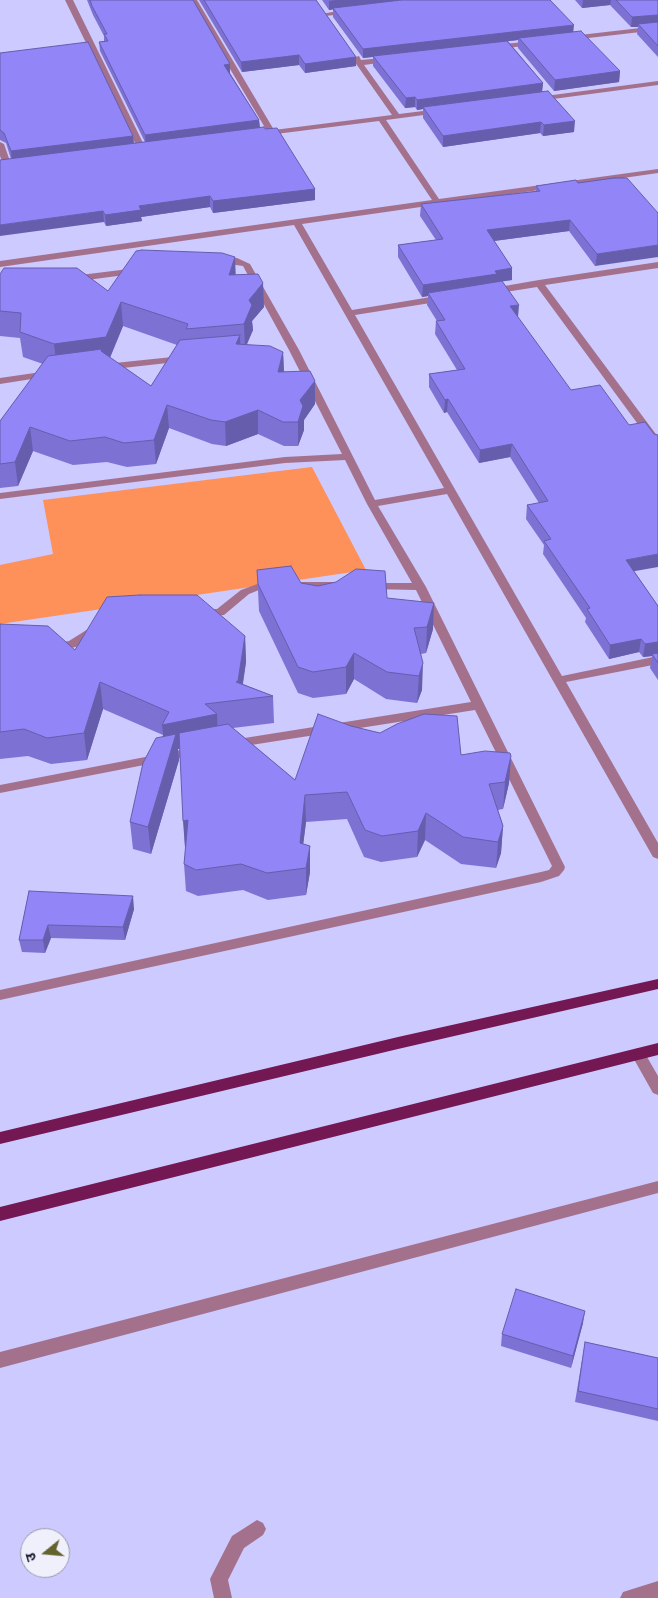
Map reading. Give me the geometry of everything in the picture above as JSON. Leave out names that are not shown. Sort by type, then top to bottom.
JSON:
[{"type":"main road","points":[[0,1138],[398,1043],[658,984]]},
{"type":"main road","points":[[0,1214],[658,1049]]},
{"type":"street","points":[[69,0],[142,149]]},
{"type":"street","points":[[193,0],[272,133]]},
{"type":"street","points":[[331,22],[323,10],[355,10]]},
{"type":"street","points":[[565,39],[658,28]]},
{"type":"street","points":[[481,49],[546,41]]},
{"type":"street","points":[[509,46],[515,53]]},
{"type":"street","points":[[354,55],[397,117]]},
{"type":"street","points":[[360,63],[397,58]]},
{"type":"street","points":[[533,99],[658,83]]},
{"type":"street","points":[[546,90],[553,97]]},
{"type":"street","points":[[253,135],[446,110]]},
{"type":"street","points":[[380,119],[436,202]]},
{"type":"street","points":[[0,144],[4,167],[18,165]]},
{"type":"street","points":[[132,151],[151,148]]},
{"type":"street","points":[[0,264],[658,171]]},
{"type":"street","points":[[298,222],[658,854]]},
{"type":"street","points":[[0,995],[554,873],[559,867],[420,587],[372,504],[246,264],[232,260],[210,261]]},
{"type":"street","points":[[480,293],[658,264]]},
{"type":"street","points":[[58,281],[145,269]]},
{"type":"street","points":[[539,283],[658,444]]},
{"type":"street","points":[[349,313],[451,297]]},
{"type":"street","points":[[96,368],[191,358]]},
{"type":"street","points":[[0,381],[57,373]]},
{"type":"street","points":[[0,496],[284,460],[348,457]]},
{"type":"street","points":[[372,504],[450,490]]},
{"type":"street","points":[[187,613],[220,612],[245,592],[263,585],[420,587]]},
{"type":"street","points":[[38,646],[72,644],[106,619]]},
{"type":"street","points":[[559,680],[658,660]]},
{"type":"street","points":[[224,746],[479,705]]},
{"type":"street","points":[[0,789],[205,749]]},
{"type":"street","points":[[638,1054],[658,1089]]},
{"type":"street","points":[[0,1360],[658,1187]]},
{"type":"street","points":[[224,1598],[219,1579],[238,1542],[257,1529]]},
{"type":"street","points":[[629,1598],[658,1590]]},
{"type":"shaded area","points":[[312,467],[366,570],[0,624],[0,565],[53,554],[43,500]]},
{"type":"building","points":[[90,0],[193,0],[230,64],[224,65],[259,120],[145,135],[99,42],[108,41],[104,34],[107,34]]},
{"type":"building","points":[[204,0],[316,0],[356,57],[305,64],[299,55],[241,62]]},
{"type":"building","points":[[401,0],[550,0],[574,25],[363,49],[333,8]]},
{"type":"building","points":[[616,0],[658,0],[658,15],[632,17]]},
{"type":"building","points":[[658,22],[658,46],[638,24]]},
{"type":"building","points":[[581,31],[620,71],[555,80],[519,38]]},
{"type":"building","points":[[507,41],[543,83],[417,100],[415,97],[406,98],[373,56]]},
{"type":"building","points":[[88,42],[133,136],[11,151],[4,133],[0,130],[0,53]]},
{"type":"building","points":[[548,91],[575,121],[544,125],[541,122],[443,136],[423,107]]},
{"type":"building","points":[[264,127],[265,129],[277,128],[315,189],[213,201],[210,196],[139,206],[141,210],[105,215],[103,211],[0,225],[0,160]]},
{"type":"building","points":[[627,178],[658,213],[658,245],[597,254],[570,220],[487,230],[512,268],[495,271],[497,274],[423,285],[398,245],[443,239],[421,204],[540,191],[536,186],[576,180],[578,183]]},
{"type":"building","points":[[136,251],[222,253],[235,257],[229,275],[258,274],[263,283],[249,300],[252,305],[244,324],[186,329],[188,324],[121,302],[106,337],[54,344],[20,332],[21,313],[0,311],[0,274],[4,268],[77,268],[108,291]]},
{"type":"building","points":[[502,281],[519,305],[510,306],[571,390],[600,385],[629,425],[645,422],[654,434],[658,435],[658,554],[626,560],[658,606],[658,642],[645,644],[641,639],[610,645],[587,609],[590,608],[544,541],[551,539],[527,505],[548,501],[512,444],[480,450],[448,399],[445,400],[429,374],[465,369],[436,321],[445,320],[428,293]]},
{"type":"building","points":[[240,335],[236,344],[270,346],[283,352],[278,372],[310,371],[315,381],[300,400],[303,406],[298,422],[283,422],[258,410],[225,422],[211,420],[167,405],[154,440],[124,443],[105,437],[70,441],[30,427],[15,462],[0,464],[0,421],[48,356],[102,349],[101,351],[151,386],[180,340]]},
{"type":"building","points":[[291,566],[301,583],[318,586],[336,582],[356,569],[385,571],[387,598],[434,603],[427,627],[414,628],[423,663],[419,676],[387,672],[354,653],[346,667],[313,672],[298,667],[258,584],[257,570]]},
{"type":"building","points":[[197,595],[245,636],[238,681],[236,682],[273,696],[205,704],[217,714],[162,725],[169,712],[100,682],[84,733],[47,738],[24,729],[0,732],[0,624],[48,626],[75,650],[107,597]]},
{"type":"building","points":[[658,653],[658,663],[652,654]]},
{"type":"building","points":[[318,714],[351,726],[380,733],[397,724],[424,714],[457,716],[461,755],[485,751],[510,753],[505,782],[489,784],[503,826],[498,842],[463,837],[426,813],[418,831],[382,836],[365,830],[347,792],[305,795],[300,843],[310,846],[306,868],[267,873],[241,864],[196,870],[184,864],[188,820],[183,821],[179,733],[228,724],[295,780]]},
{"type":"building","points":[[176,734],[148,827],[130,822],[143,763],[156,738]]},
{"type":"building","points":[[29,891],[133,896],[123,927],[48,925],[43,940],[19,940]]},
{"type":"building","points":[[516,1289],[585,1311],[573,1356],[502,1334]]},
{"type":"building","points":[[585,1342],[658,1358],[658,1409],[578,1391]]}]
